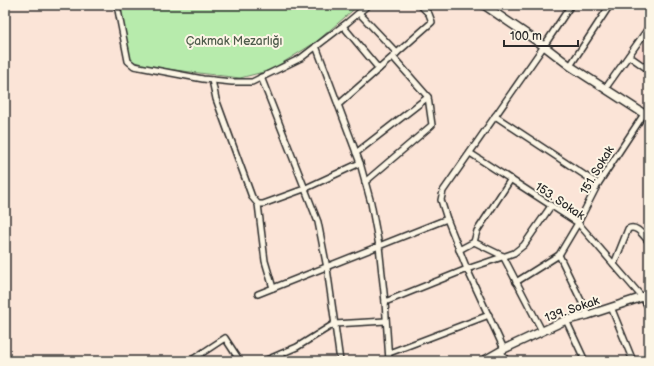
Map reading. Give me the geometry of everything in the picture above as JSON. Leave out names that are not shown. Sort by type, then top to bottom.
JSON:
[{"type":"street","points":[[117,5],[128,61],[134,66],[203,79],[232,82],[252,82],[301,58],[368,5]]},
{"type":"street","points":[[338,106],[432,22],[430,14],[420,5]]},
{"type":"street","points":[[484,5],[544,46],[570,66],[646,115]]},
{"type":"street","points":[[507,361],[489,315],[459,250],[441,200],[444,191],[571,5]]},
{"type":"street","points":[[570,66],[610,5]]},
{"type":"street","points":[[359,12],[428,97],[432,126],[365,182]]},
{"type":"street","points":[[343,26],[379,69]]},
{"type":"street","points":[[605,89],[649,27]]},
{"type":"street","points":[[316,46],[360,163],[371,203],[379,246],[389,361]]},
{"type":"street","points":[[628,56],[649,70]]},
{"type":"street","points":[[261,77],[318,222],[327,268],[340,361]]},
{"type":"street","points":[[212,80],[216,99],[252,197],[258,204],[265,261],[273,288]]},
{"type":"street","points":[[356,153],[428,97]]},
{"type":"street","name":"151. Sokak","points":[[516,282],[559,255],[578,223],[598,184],[646,115]]},
{"type":"street","points":[[495,116],[598,184]]},
{"type":"street","name":"153. Sokak","points":[[470,153],[578,223],[614,264],[646,296],[649,308]]},
{"type":"street","points":[[258,204],[262,204],[304,189],[360,163]]},
{"type":"street","points":[[459,250],[474,242],[477,231],[510,179]]},
{"type":"street","points":[[385,302],[467,269],[514,253],[524,245],[550,206]]},
{"type":"street","points":[[258,294],[327,268],[447,219]]},
{"type":"street","points":[[614,264],[628,229],[631,227],[635,228],[649,242]]},
{"type":"street","points":[[474,242],[503,256],[542,331]]},
{"type":"street","points":[[559,255],[588,315]]},
{"type":"street","name":"139. Sokak","points":[[483,361],[502,350],[566,320],[588,315],[646,296]]},
{"type":"street","points":[[611,307],[633,361]]},
{"type":"street","points":[[389,353],[489,315]]},
{"type":"street","points":[[566,320],[585,361]]},
{"type":"street","points":[[264,361],[297,347],[334,324],[386,321]]},
{"type":"street","points":[[190,361],[225,338],[240,361]]},
{"type":"street","points":[[281,354],[284,361]]},
{"type":"shaded area","points":[[649,35],[649,66],[635,57]]},
{"type":"green space","name":"Çakmak Mezarlığı","points":[[120,5],[359,5],[316,42],[271,70],[240,78],[142,66],[130,59]]}]
